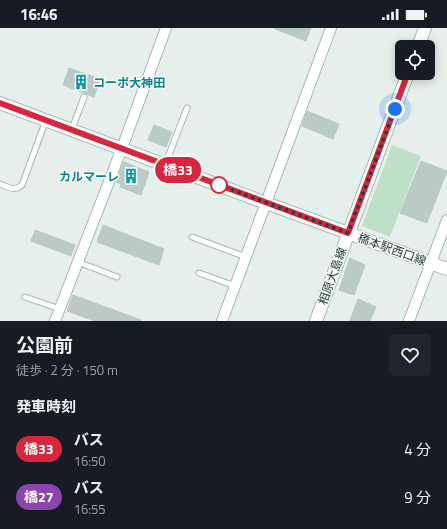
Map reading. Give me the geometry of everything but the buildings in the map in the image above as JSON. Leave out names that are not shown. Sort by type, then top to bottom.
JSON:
[{"type":"street","points":[[55,321],[122,148],[166,28]]},
{"type":"street","points":[[222,321],[331,28]]},
{"type":"street","points":[[421,40],[425,28]]},
{"type":"street","name":"相原大島線","points":[[316,321],[405,80]]},
{"type":"street","name":"橋本駅西口線","points":[[0,103],[447,269]]},
{"type":"street","points":[[409,321],[447,220]]},
{"type":"lane","points":[[72,130],[84,97]]},
{"type":"lane","points":[[165,165],[187,108]]},
{"type":"lane","points":[[0,184],[14,189],[22,185],[46,120]]},
{"type":"lane","points":[[192,237],[246,257]]},
{"type":"lane","points":[[78,262],[117,277]]},
{"type":"lane","points":[[199,273],[235,286]]},
{"type":"lane","points":[[25,297],[60,309]]},
{"type":"green space","points":[[392,145],[421,156],[390,237],[362,226]]},
{"type":"bus line","name":"橋33","points":[[0,103],[348,233],[405,80]]},
{"type":"place","name":"コーポ大神田","points":[[81,82]]},
{"type":"place","name":"カルマーレ","points":[[131,176]]},
{"type":"route","points":[[219,185],[348,233],[395,109]]}]
